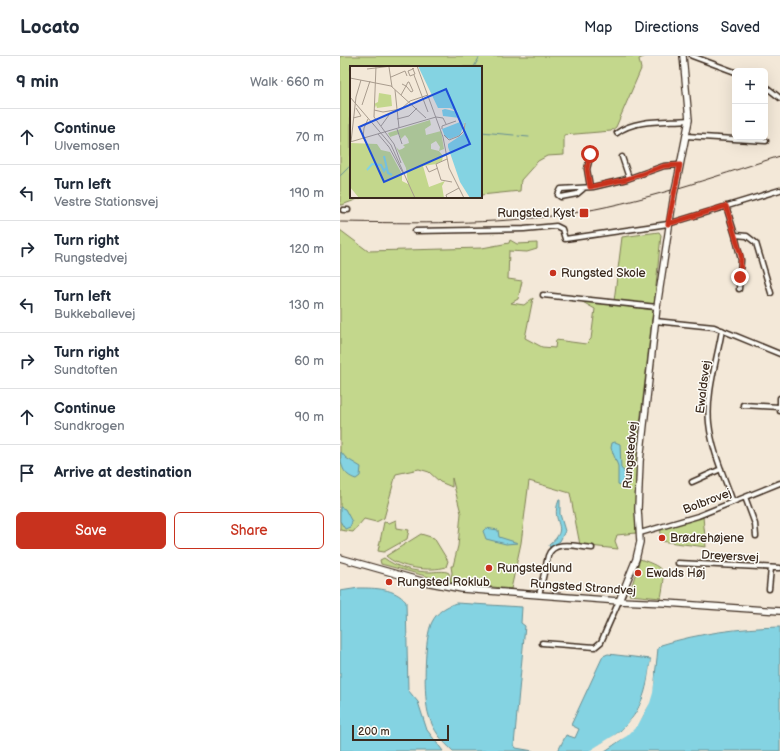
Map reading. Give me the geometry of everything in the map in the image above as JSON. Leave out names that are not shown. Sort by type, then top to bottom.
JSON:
[{"type":"main road","name":"Rungstedvej","points":[[619,601],[638,553],[640,533],[638,509],[640,461],[655,321],[668,224],[689,120],[683,56]]},
{"type":"main road","name":"Rungsted Strandvej","points":[[340,558],[450,586],[539,595],[780,611]]},
{"type":"street","points":[[692,56],[732,71]]},
{"type":"street","points":[[768,88],[780,98]]},
{"type":"street","points":[[617,133],[624,128],[635,124],[689,120]]},
{"type":"street","points":[[686,136],[766,141]]},
{"type":"street","points":[[590,154],[587,169],[590,187]]},
{"type":"street","points":[[622,157],[629,178]]},
{"type":"street","points":[[583,189],[577,194],[561,197],[558,195],[562,189],[583,189],[629,178],[664,166],[680,165]]},
{"type":"street","points":[[415,231],[517,230],[556,226],[562,229],[565,240],[668,224],[780,190]]},
{"type":"street","points":[[726,206],[741,260],[739,289]]},
{"type":"street","points":[[343,210],[348,210]]},
{"type":"street","points":[[735,235],[747,236],[756,243],[771,293]]},
{"type":"street","points":[[544,295],[657,308]]},
{"type":"street","points":[[655,321],[714,327],[780,354]]},
{"type":"street","name":"Ewaldsvej","points":[[722,330],[709,412],[711,437],[733,502]]},
{"type":"street","points":[[780,398],[780,411]]},
{"type":"street","points":[[743,405],[780,408]]},
{"type":"street","points":[[692,482],[721,469]]},
{"type":"street","name":"Bolbrovej","points":[[640,533],[698,516],[780,483]]},
{"type":"street","points":[[745,497],[755,524],[756,536]]},
{"type":"street","points":[[539,595],[549,551],[554,546],[560,545],[592,548]]},
{"type":"street","name":"Dreyersvej","points":[[678,563],[780,568]]},
{"type":"street","points":[[769,589],[771,568]]},
{"type":"street","points":[[542,643],[595,647],[601,642],[619,601]]},
{"type":"green space","points":[[340,56],[646,56],[639,59],[641,69],[616,127],[611,131],[564,135],[564,155],[547,156],[538,161],[521,180],[520,191],[482,195],[482,66],[350,66],[350,198],[360,198],[340,205]]},
{"type":"green space","points":[[340,230],[368,251],[482,248],[509,243],[510,240],[517,244],[537,243],[537,249],[527,252],[509,251],[508,279],[522,281],[518,299],[511,303],[524,305],[533,298],[525,338],[542,347],[555,348],[556,340],[586,344],[591,339],[595,309],[579,300],[653,310],[639,433],[636,477],[636,533],[617,535],[615,541],[618,549],[580,545],[570,493],[529,481],[521,543],[511,589],[448,582],[381,564],[380,560],[384,558],[394,564],[412,570],[424,572],[447,572],[449,573],[450,582],[452,573],[451,566],[453,566],[458,546],[461,513],[452,478],[452,487],[440,482],[429,472],[419,469],[396,474],[384,518],[376,522],[364,519],[353,532],[340,530]]},
{"type":"green space","points":[[659,232],[661,235],[654,306],[614,301],[622,237]]},
{"type":"green space","points":[[703,517],[706,547],[660,541],[661,528]]},
{"type":"green space","points":[[396,520],[397,528],[409,530],[407,539],[384,552],[378,551],[384,522],[389,523]]},
{"type":"green space","points":[[421,534],[434,538],[448,561],[446,567],[432,569],[415,568],[406,566],[386,556]]},
{"type":"green space","points":[[640,559],[660,568],[664,576],[661,598],[629,595]]},
{"type":"water","points":[[615,442],[620,444],[621,468],[629,477],[629,483],[624,486],[618,484],[618,466],[611,448],[612,443]]},
{"type":"water","points":[[341,452],[346,458],[361,467],[360,476],[356,479],[348,475],[343,469]]},
{"type":"water","points":[[559,500],[560,514],[565,531],[560,541],[550,548],[549,545],[556,539],[560,529],[556,514]]},
{"type":"water","points":[[340,507],[345,509],[352,522],[350,527],[345,529],[340,521]]},
{"type":"water","points":[[486,528],[498,530],[499,537],[518,543],[506,544],[486,539],[483,531]]},
{"type":"water","points":[[359,588],[391,591],[406,602],[408,690],[418,702],[427,730],[443,751],[340,751],[340,591]]},
{"type":"water","points":[[456,603],[522,607],[521,623],[525,626],[514,745],[516,748],[533,751],[453,751],[435,731],[427,708],[425,668],[427,641],[429,630],[434,618],[445,608]]},
{"type":"water","points":[[780,627],[780,751],[605,751],[632,730],[641,719],[647,708],[654,682],[658,648],[661,645],[690,637],[720,632]]},
{"type":"water","points":[[608,654],[651,659],[646,685],[639,707],[626,726],[617,734],[593,749],[589,751],[558,751],[566,735],[575,738],[579,729],[571,725],[603,656]]},
{"type":"pier","points":[[651,659],[653,660],[649,687],[645,701],[637,715],[617,737],[593,751],[589,751],[621,731],[636,714],[646,692]]},
{"type":"pier","points":[[655,661],[653,693],[650,703],[638,725],[627,736],[603,751],[636,723],[648,703]]},
{"type":"waterway","points":[[475,66],[480,56]]},
{"type":"waterway","points":[[482,132],[514,135]]},
{"type":"waterway","points":[[518,136],[529,137]]},
{"type":"waterway","points":[[340,176],[350,166]]},
{"type":"railway","points":[[340,222],[482,222],[539,218],[567,214],[648,197],[780,156]]},
{"type":"place","name":"Rungsted Kyst","points":[[584,213]]},
{"type":"place","name":"Rungsted Skole","points":[[553,273]]},
{"type":"place","name":"Brødrehøjene","points":[[662,538]]},
{"type":"place","name":"Rungstedlund","points":[[489,568]]},
{"type":"place","name":"Ewalds Høj","points":[[638,573]]},
{"type":"place","name":"Rungsted Roklub","points":[[389,582]]},
{"type":"route","points":[[590,154],[587,169],[590,187],[627,179],[664,166],[680,165],[668,224],[726,206],[741,256],[740,277]]}]
